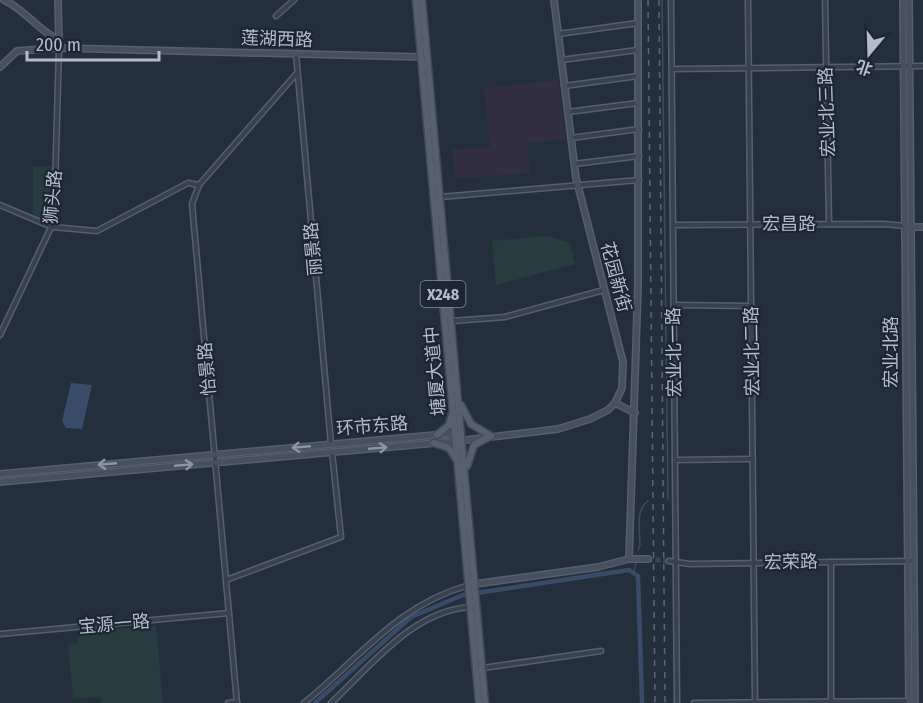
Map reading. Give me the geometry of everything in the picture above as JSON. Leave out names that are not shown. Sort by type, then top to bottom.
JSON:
[{"type":"main road","points":[[4,0],[20,8],[49,36],[59,40]]},
{"type":"main road","points":[[58,0],[59,48]]},
{"type":"main road","name":"塘厦大道中","points":[[417,0],[456,401],[472,586],[479,703]]},
{"type":"main road","name":"塘厦大道中","points":[[422,0],[452,321],[456,433],[459,440]]},
{"type":"main road","name":"花园新街","points":[[554,0],[577,186],[624,375],[615,403]]},
{"type":"main road","points":[[629,559],[640,180],[638,0]]},
{"type":"main road","name":"宏业北路","points":[[903,0],[907,65]]},
{"type":"main road","name":"宏业北路","points":[[909,0],[907,65],[912,702]]},
{"type":"main road","name":"莲湖西路","points":[[3,59],[17,51],[59,48],[422,57]]},
{"type":"main road","points":[[0,67],[3,59]]},
{"type":"main road","points":[[908,227],[923,227]]},
{"type":"main road","points":[[437,435],[450,422],[456,401]]},
{"type":"main road","points":[[456,401],[471,424],[491,436]]},
{"type":"main road","points":[[459,440],[558,429],[590,419],[608,410],[615,403],[635,413]]},
{"type":"main road","name":"环市东路","points":[[0,474],[456,433]]},
{"type":"main road","points":[[462,472],[474,446],[491,436]]},
{"type":"main road","name":"环市东路","points":[[0,482],[459,440]]},
{"type":"main road","points":[[434,443],[451,450],[462,472]]},
{"type":"main road","points":[[472,586],[598,567],[629,559],[648,559]]},
{"type":"main road","name":"塘厦大道中","points":[[473,604],[485,703]]},
{"type":"main road","points":[[912,702],[923,702]]},
{"type":"street","points":[[276,16],[294,0]]},
{"type":"street","name":"宏业北一路","points":[[671,0],[677,703]]},
{"type":"street","name":"宏业北二路","points":[[748,0],[755,702]]},
{"type":"street","name":"宏业北三路","points":[[825,0],[829,224]]},
{"type":"street","points":[[558,34],[638,23]]},
{"type":"street","name":"狮头路","points":[[0,335],[52,228],[55,208],[59,48]]},
{"type":"street","points":[[561,60],[639,50]]},
{"type":"street","name":"丽景路","points":[[296,54],[331,444]]},
{"type":"street","points":[[672,69],[923,66]]},
{"type":"street","name":"怡景路","points":[[237,703],[192,204],[199,185],[297,73]]},
{"type":"street","points":[[564,86],[639,76]]},
{"type":"street","points":[[568,112],[639,103]]},
{"type":"street","points":[[571,138],[639,129]]},
{"type":"street","points":[[574,164],[639,155]]},
{"type":"street","points":[[440,197],[640,180]]},
{"type":"street","points":[[0,205],[52,228],[97,231],[188,183],[199,185]]},
{"type":"street","name":"宏昌路","points":[[673,225],[829,224],[908,227]]},
{"type":"street","points":[[452,321],[505,317],[604,290]]},
{"type":"street","points":[[674,306],[751,306]]},
{"type":"street","points":[[226,580],[341,537],[332,452]]},
{"type":"street","points":[[675,460],[753,459]]},
{"type":"street","name":"宏荣路","points":[[669,561],[754,563],[911,561]]},
{"type":"street","points":[[831,562],[831,702]]},
{"type":"street","points":[[304,703],[383,630],[403,615],[439,595],[472,586]]},
{"type":"street","points":[[331,703],[412,629],[441,612],[473,604]]},
{"type":"street","name":"宝源一路","points":[[0,634],[228,614]]},
{"type":"street","points":[[482,668],[601,651]]},
{"type":"street","points":[[694,703],[912,702]]},
{"type":"street","points":[[228,703],[237,703]]},
{"type":"shaded area","points":[[558,80],[566,140],[527,143],[530,173],[455,179],[452,150],[490,147],[484,88]]},
{"type":"green space","points":[[33,166],[52,167],[52,219],[49,222],[33,215]]},
{"type":"green space","points":[[546,236],[569,242],[575,264],[496,285],[492,241]]},
{"type":"green space","points":[[156,626],[163,703],[101,703],[100,697],[73,699],[68,644],[78,643],[78,632]]},
{"type":"water","points":[[71,383],[92,385],[82,429],[66,428],[62,421]]},
{"type":"waterway","points":[[662,0],[668,499]]},
{"type":"waterway","points":[[638,550],[641,510],[648,501]]},
{"type":"waterway","points":[[634,571],[636,563]]},
{"type":"waterway","points":[[315,703],[411,617],[463,595],[629,570],[638,576],[642,703]]},
{"type":"tunnel","points":[[648,559],[669,561]]},
{"type":"railway","points":[[648,0],[655,703]]},
{"type":"railway","points":[[659,0],[665,703]]}]
